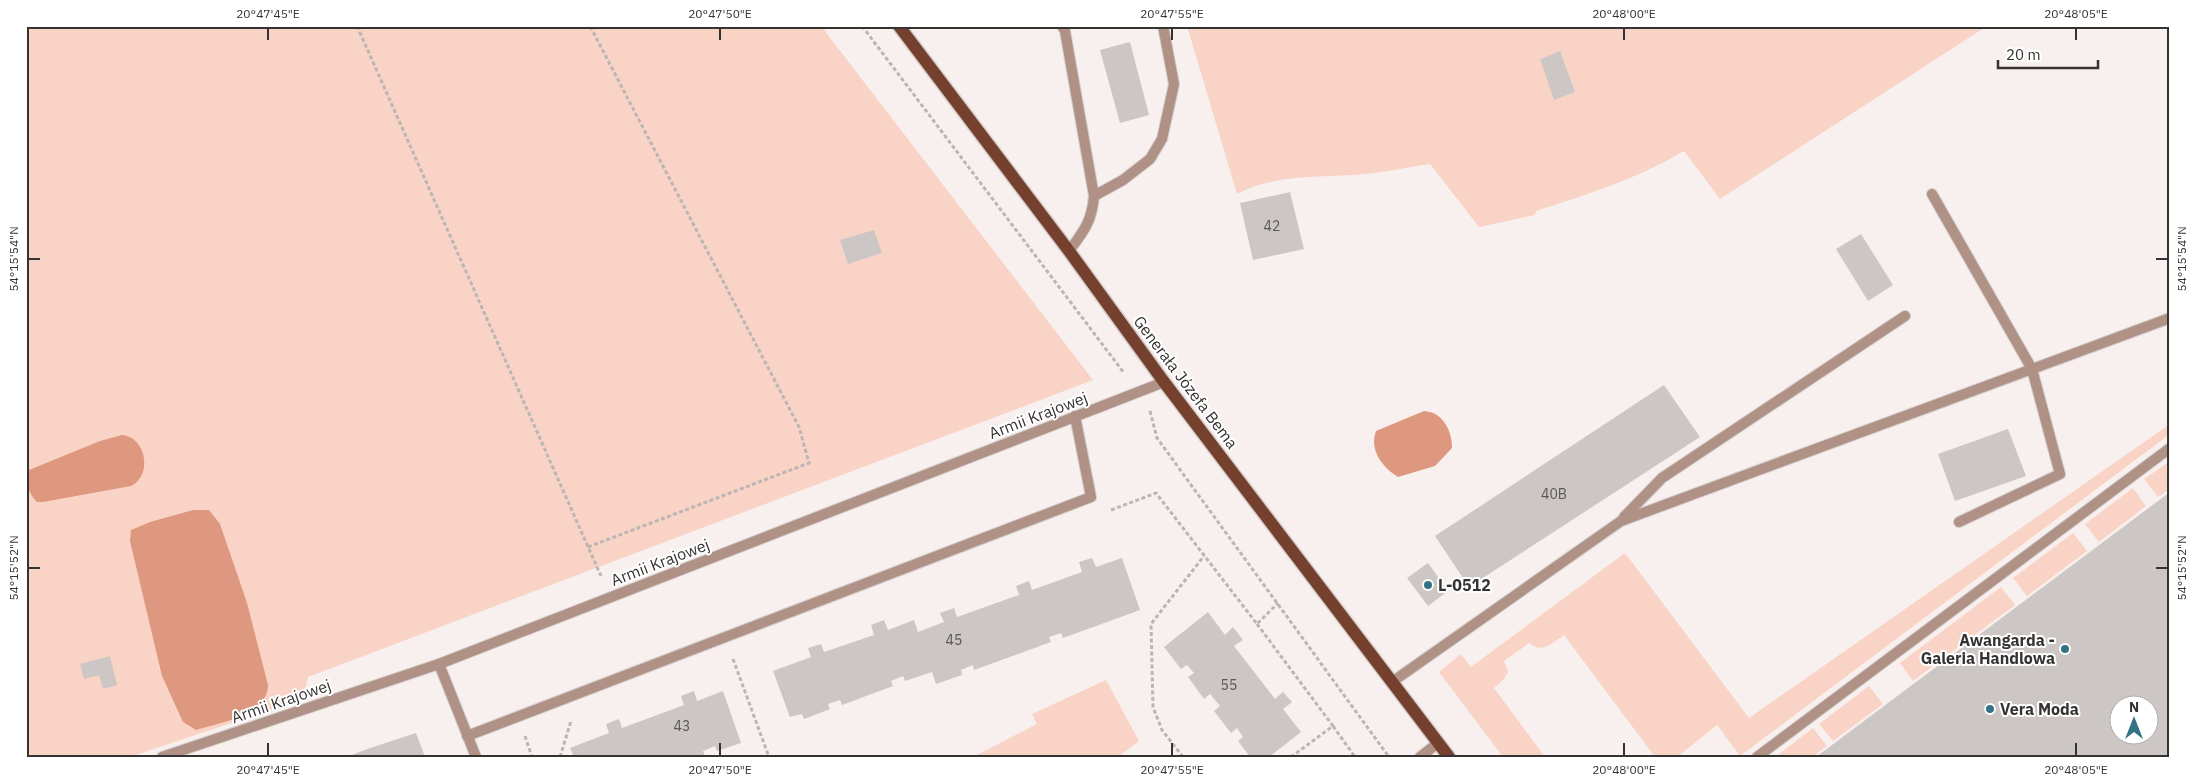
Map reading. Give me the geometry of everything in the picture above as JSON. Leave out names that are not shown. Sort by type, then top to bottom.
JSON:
[{"type":"main road","name":"Generała Józefa Bema","points":[[899,26],[1069,251],[1164,382],[1449,757]]},
{"type":"street","points":[[1094,196],[1123,180],[1150,159],[1162,139],[1174,84],[1163,26]]},
{"type":"street","points":[[1067,28],[1094,196],[1093,212],[1088,226],[1069,251]]},
{"type":"street","points":[[1932,194],[2032,369],[2060,474],[1959,522]]},
{"type":"street","points":[[1392,682],[1621,521],[1662,478],[1904,316]]},
{"type":"street","points":[[1621,521],[2170,318]]},
{"type":"street","name":"Armii Krajowej","points":[[162,757],[439,664],[1164,382]]},
{"type":"street","points":[[467,736],[1091,497],[1075,416]]},
{"type":"street","points":[[1757,757],[2170,448]]},
{"type":"street","points":[[439,664],[476,757]]},
{"type":"street","points":[[1420,757],[1438,742]]},
{"type":"path","points":[[357,26],[611,597]]},
{"type":"path","points":[[588,547],[810,463],[799,427],[590,26]]},
{"type":"path","points":[[1110,510],[1156,493],[1257,624],[1355,757]]},
{"type":"path","points":[[1183,757],[1162,730],[1153,707],[1151,624],[1204,556]]},
{"type":"path","points":[[1257,624],[1278,604]]},
{"type":"path","points":[[731,652],[769,757]]},
{"type":"path","points":[[560,757],[571,720]]},
{"type":"path","points":[[1291,757],[1333,726]]},
{"type":"path","points":[[523,730],[532,757]]},
{"type":"shaded area","points":[[26,26],[821,26],[1093,380],[308,677],[303,699],[130,757],[26,757]]},
{"type":"shaded area","points":[[1187,26],[1987,26],[1720,199],[1684,151],[1630,178],[1536,211],[1535,215],[1479,227],[1430,164],[1365,174],[1283,179],[1252,187],[1237,194]]},
{"type":"shaded area","points":[[1424,411],[1436,415],[1445,424],[1450,435],[1452,448],[1435,466],[1398,477],[1378,457],[1374,445],[1376,431]]},
{"type":"shaded area","points":[[2170,424],[2170,434],[1740,756],[1717,725],[1677,757],[1655,757],[1564,635],[1551,644],[1539,648],[1529,643],[1504,661],[1508,672],[1504,679],[1494,688],[1545,757],[1503,757],[1439,672],[1461,654],[1471,667],[1625,553],[1749,718]]},
{"type":"shaded area","points":[[122,435],[130,437],[137,442],[144,457],[142,474],[138,481],[131,486],[43,502],[37,502],[32,496],[28,489],[26,473],[29,470],[100,441]]},
{"type":"shaded area","points":[[2170,461],[2170,489],[2158,497],[2144,479]]},
{"type":"shaded area","points":[[2133,488],[2146,506],[2099,542],[2085,524]]},
{"type":"shaded area","points":[[193,510],[209,510],[220,524],[247,603],[268,685],[266,696],[251,711],[229,721],[196,730],[183,722],[162,676],[130,541],[131,530],[150,522]]},
{"type":"shaded area","points":[[2073,533],[2087,551],[2027,596],[2013,578]]},
{"type":"shaded area","points":[[2001,587],[2015,605],[1913,681],[1900,663]]},
{"type":"shaded area","points":[[1106,680],[1139,741],[1118,757],[973,757],[1037,724],[1032,714]]},
{"type":"shaded area","points":[[1869,686],[1883,704],[1833,741],[1819,724]]},
{"type":"shaded area","points":[[1813,728],[1827,746],[1812,757],[1775,757]]},
{"type":"building","points":[[1130,42],[1149,115],[1120,123],[1100,50]]},
{"type":"building","points":[[1560,51],[1575,92],[1554,100],[1540,59]]},
{"type":"building","points":[[1290,192],[1304,249],[1253,260],[1240,203]]},
{"type":"building","points":[[874,230],[882,253],[848,264],[840,240]]},
{"type":"building","points":[[1861,234],[1893,285],[1868,301],[1836,249]]},
{"type":"building","points":[[1664,385],[1700,437],[1469,587],[1435,536]]},
{"type":"building","points":[[2008,429],[2026,476],[1955,501],[1938,454]]},
{"type":"building","name":"Awangarda - Galeria Handlowa","points":[[2170,492],[2170,757],[1816,757]]},
{"type":"building","points":[[1092,558],[1096,567],[1122,558],[1140,610],[1063,638],[1061,633],[1049,637],[1051,642],[974,670],[973,665],[961,670],[962,675],[936,684],[932,672],[905,681],[903,676],[891,681],[893,686],[842,705],[840,700],[828,704],[830,709],[804,719],[802,714],[790,717],[773,671],[811,657],[808,648],[821,644],[824,652],[874,635],[871,625],[884,620],[888,630],[914,620],[918,632],[944,622],[940,613],[954,608],[957,617],[1019,595],[1016,586],[1029,581],[1032,590],[1082,572],[1079,562]]},
{"type":"building","name":"L-0512","points":[[1428,563],[1448,591],[1428,606],[1407,578]]},
{"type":"building","points":[[1208,612],[1225,635],[1233,627],[1243,640],[1234,646],[1275,699],[1283,692],[1292,702],[1283,709],[1301,732],[1269,757],[1250,757],[1238,741],[1243,737],[1237,728],[1231,733],[1214,711],[1220,706],[1210,694],[1204,699],[1188,677],[1194,673],[1187,665],[1181,669],[1164,647]]},
{"type":"building","points":[[110,656],[117,685],[103,689],[99,675],[84,679],[80,664]]},
{"type":"building","points":[[694,691],[697,701],[723,691],[741,743],[717,751],[715,746],[703,751],[705,756],[702,757],[574,757],[570,748],[609,733],[606,724],[619,719],[622,728],[684,705],[681,696]]},
{"type":"building","points":[[416,733],[425,757],[346,757],[373,747]]},
{"type":"place","name":"L-0512","points":[[1428,585]]},
{"type":"place","name":"Awangarda - Galeria Handlowa","points":[[2065,649]]},
{"type":"place","name":"Vera Moda","points":[[1990,709]]}]
